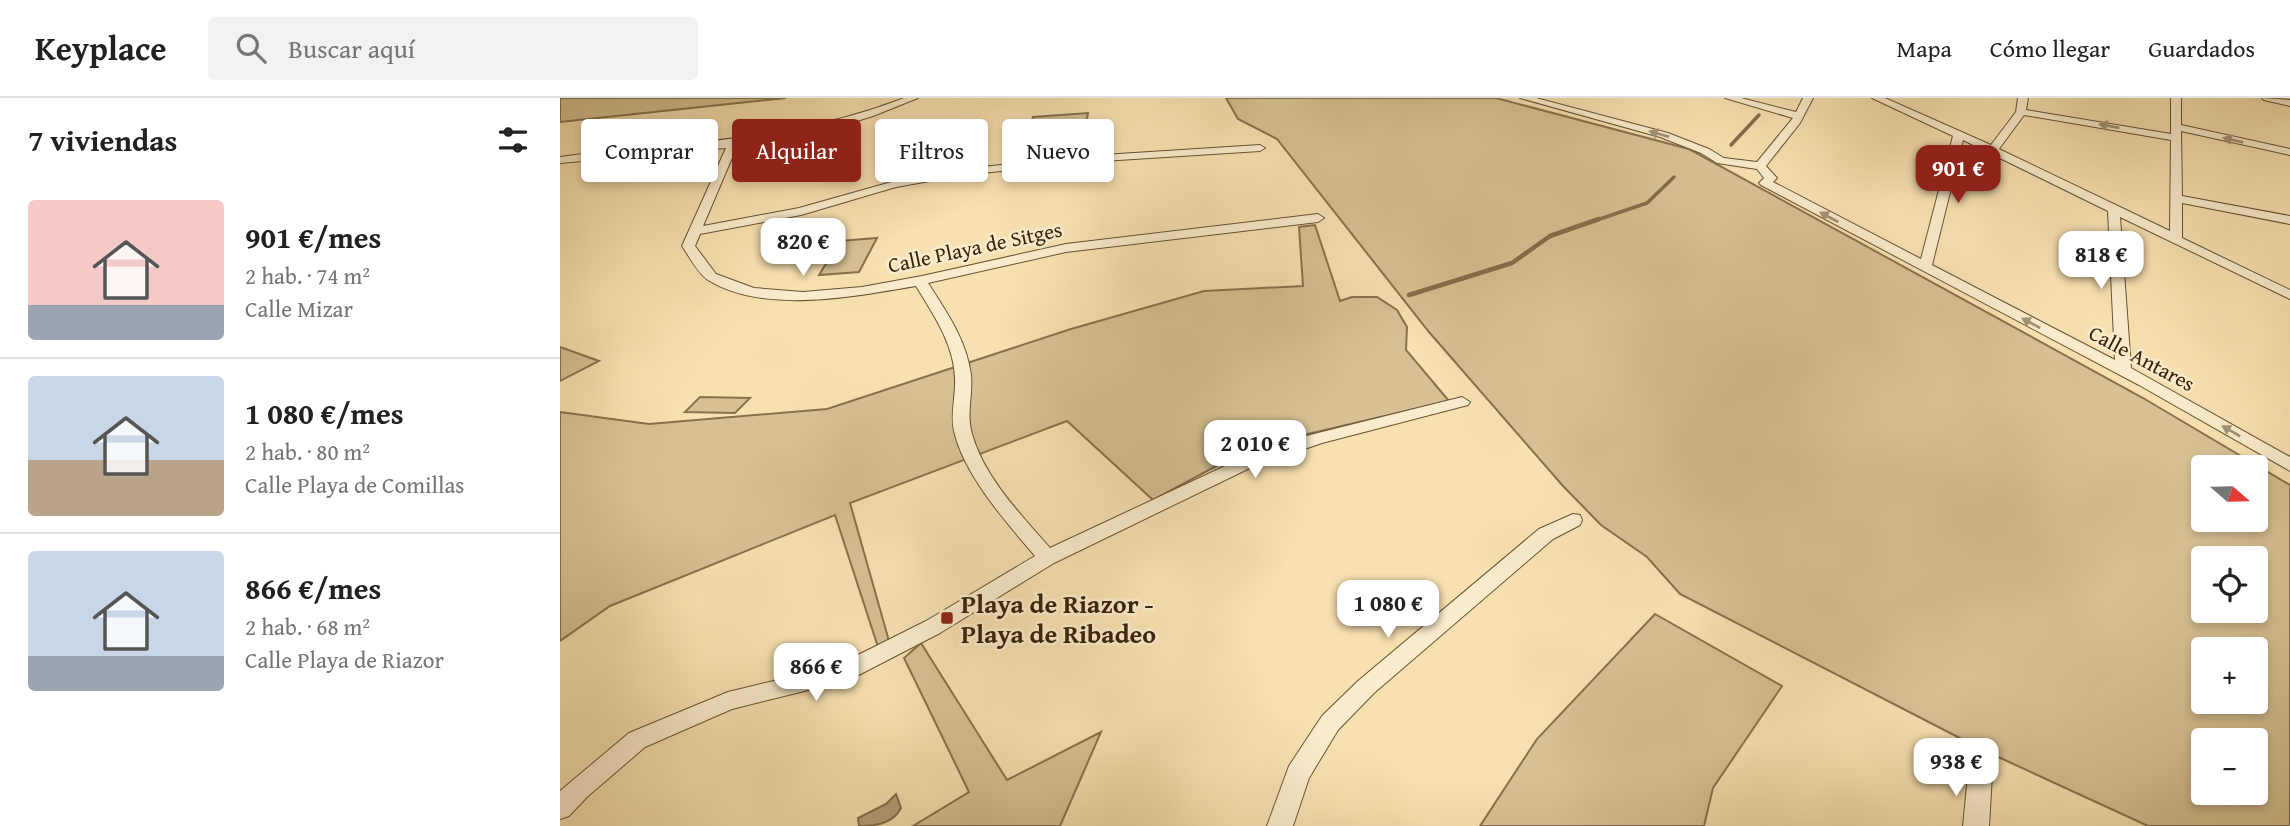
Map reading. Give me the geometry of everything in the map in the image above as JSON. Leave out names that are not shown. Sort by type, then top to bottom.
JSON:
[{"type":"street","points":[[854,119],[914,98]]},
{"type":"street","points":[[1525,98],[1664,135],[1705,151],[1721,161],[1760,166],[1798,116],[1808,98]]},
{"type":"street","points":[[1730,98],[1798,116]]},
{"type":"street","points":[[1877,98],[1993,150],[2290,295]]},
{"type":"street","points":[[1993,150],[2021,111],[2023,98]]},
{"type":"street","points":[[2176,98],[2176,240]]},
{"type":"street","points":[[2267,98],[2290,103]]},
{"type":"street","points":[[2021,111],[2176,132],[2290,152]]},
{"type":"street","points":[[1925,268],[1959,135]]},
{"type":"street","points":[[560,160],[732,144]]},
{"type":"street","name":"Calle Playa de Sitges","points":[[732,146],[688,246],[694,263],[713,279],[750,291],[795,296],[854,293],[921,283],[1062,249],[1318,218]]},
{"type":"street","points":[[695,230],[801,211],[872,190],[964,172],[1087,159],[1260,148]]},
{"type":"street","name":"Calle Antares","points":[[1760,166],[1770,178],[1765,183],[2123,371],[2290,465]]},
{"type":"street","points":[[2176,198],[2290,220]]},
{"type":"street","points":[[2114,210],[2123,371]]},
{"type":"street","points":[[921,283],[957,348],[964,377],[959,409],[964,437],[995,495],[1048,558]]},
{"type":"street","points":[[560,808],[578,789],[637,740],[728,701],[841,674],[933,626],[1048,558],[1246,463],[1316,439],[1462,402]]},
{"type":"street","points":[[1280,826],[1298,774],[1330,723],[1366,687],[1546,534],[1573,520]]},
{"type":"street","points":[[1976,826],[1980,775]]},
{"type":"shaded area","points":[[560,98],[786,98],[581,119],[560,122]]},
{"type":"shaded area","points":[[1226,98],[1496,98],[1689,149],[2143,398],[2239,455],[2191,455],[2191,532],[2268,532],[2268,472],[2290,485],[2290,826],[2148,826],[1983,750],[1680,594],[1647,557],[1601,525],[1563,486],[1429,332],[1277,139],[1238,119]]},
{"type":"shaded area","points":[[1088,113],[1087,119],[1033,117]]},
{"type":"shaded area","points":[[1315,225],[1340,301],[1352,297],[1377,297],[1397,310],[1407,327],[1406,350],[1449,401],[1295,437],[1220,464],[1153,500],[1067,421],[850,503],[889,641],[878,647],[835,515],[610,606],[560,641],[560,412],[649,424],[827,409],[1071,329],[1204,291],[1303,286],[1299,227]]},
{"type":"shaded area","points":[[877,238],[859,272],[819,275],[840,241]]},
{"type":"shaded area","points":[[560,347],[599,361],[560,381]]},
{"type":"shaded area","points":[[700,397],[750,398],[735,413],[685,412]]},
{"type":"shaded area","points":[[1655,614],[1782,686],[1713,788],[1704,826],[1480,826],[1537,739]]},
{"type":"shaded area","points":[[921,643],[1007,780],[1101,732],[1060,826],[913,826],[969,792],[904,658]]},
{"type":"shaded area","points":[[896,794],[901,808],[893,818],[877,825],[859,826],[858,818],[886,804]]},
{"type":"waterway","points":[[1731,145],[1759,115]]},
{"type":"waterway","points":[[1594,221],[1647,203],[1674,177]]},
{"type":"waterway","points":[[1409,295],[1512,263],[1550,236],[1599,219]]},
{"type":"place","name":"Playa de Riazor - Playa de Ribadeo","points":[[947,618]]}]
